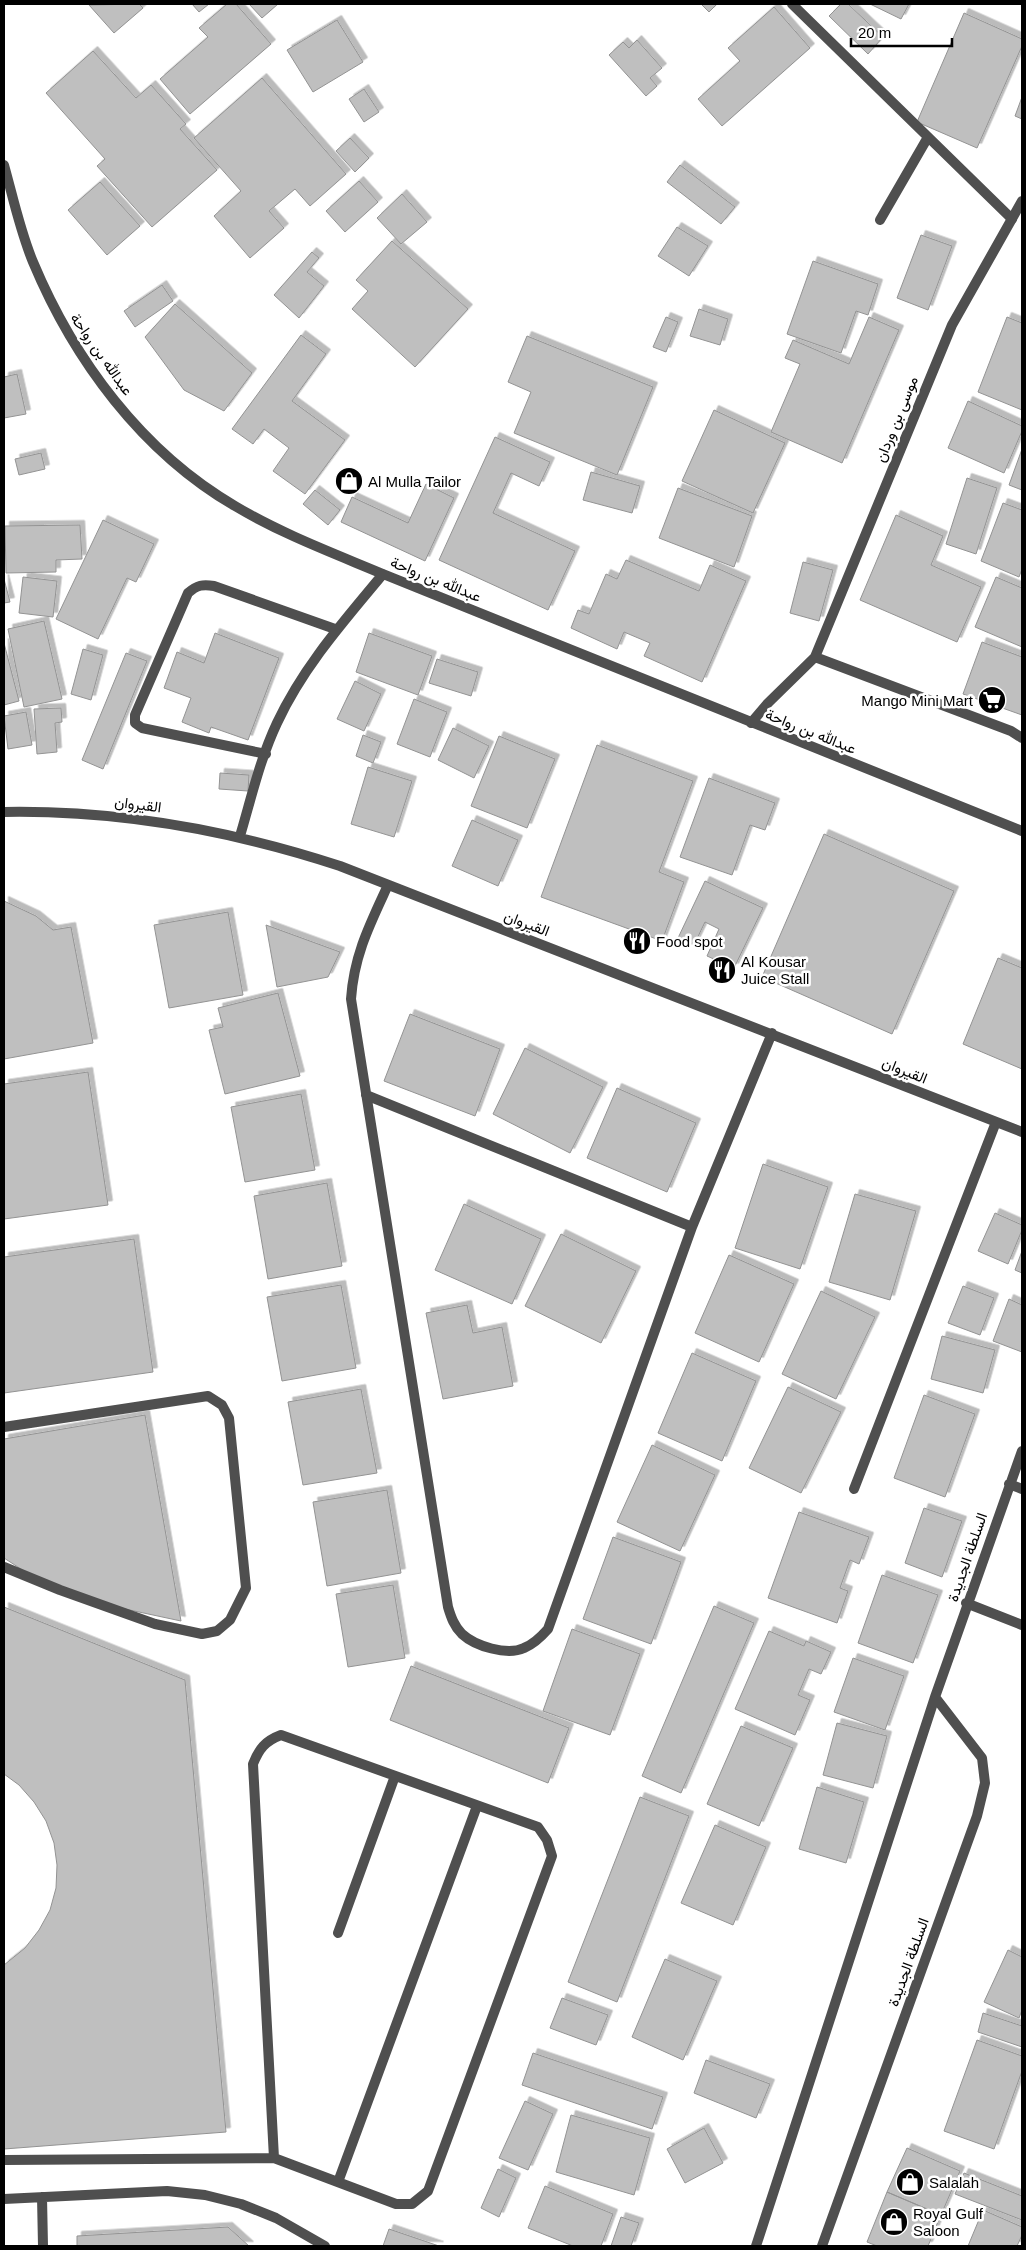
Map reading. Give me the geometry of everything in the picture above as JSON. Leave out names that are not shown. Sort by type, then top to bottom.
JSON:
[{"type":"street","points":[[792,4],[1012,219]]},
{"type":"street","points":[[880,220],[928,137]]},
{"type":"street","name":"عبدالله بن رواحة","points":[[4,165],[32,260],[54,309],[81,356],[113,399],[149,439],[190,474],[233,505],[281,531],[383,574],[1022,830]]},
{"type":"street","name":"موسى بن وردان","points":[[751,723],[768,703],[815,657],[952,325],[1022,201]]},
{"type":"street","points":[[240,836],[276,724],[290,697],[335,629],[383,574]]},
{"type":"street","points":[[266,754],[142,728],[135,723],[135,715],[188,592],[205,584],[214,586],[335,629]]},
{"type":"street","points":[[815,657],[1011,731],[1022,738]]},
{"type":"street","name":"القيروان","points":[[4,812],[112,815],[176,823],[240,836],[290,850],[388,885],[1022,1132]]},
{"type":"street","points":[[388,885],[362,942],[353,973],[350,999],[448,1607],[453,1622],[463,1635],[478,1643],[507,1651],[523,1649],[537,1641],[548,1629],[692,1227],[772,1034]]},
{"type":"street","points":[[366,1096],[692,1227]]},
{"type":"street","points":[[854,1489],[996,1122]]},
{"type":"street","points":[[4,1427],[208,1396],[222,1405],[230,1418],[246,1588],[230,1620],[217,1631],[202,1634],[156,1624],[60,1590],[4,1567]]},
{"type":"street","name":"السلطة الجديدة","points":[[756,2246],[966,1603],[1022,1451]]},
{"type":"street","points":[[1009,1484],[1022,1489]]},
{"type":"street","points":[[966,1603],[1022,1624]]},
{"type":"street","name":"السلطة الجديدة","points":[[822,2246],[973,1825],[985,1783],[982,1758],[935,1697]]},
{"type":"street","points":[[4,2160],[274,2158],[396,2204],[412,2204],[428,2191],[549,1865],[552,1856],[547,1840],[538,1827],[281,1735],[264,1744],[253,1764],[274,2158]]},
{"type":"street","points":[[338,1933],[395,1776]]},
{"type":"street","points":[[338,2182],[477,1806]]},
{"type":"street","points":[[4,2199],[167,2191],[205,2195],[241,2204],[276,2218],[325,2246]]},
{"type":"street","points":[[42,2198],[43,2246]]},
{"type":"building","points":[[139,4],[143,8],[114,33],[89,5]]},
{"type":"building","points":[[192,4],[209,4],[199,12]]},
{"type":"building","points":[[227,4],[236,4],[271,44],[190,114],[160,79],[208,37],[199,28]]},
{"type":"building","points":[[249,4],[278,4],[262,18]]},
{"type":"building","points":[[701,4],[717,4],[709,12]]},
{"type":"building","points":[[841,4],[848,4],[883,37],[868,54],[829,16]]},
{"type":"building","points":[[870,4],[909,4],[901,19]]},
{"type":"building","points":[[774,7],[810,48],[722,126],[698,99],[740,61],[728,48]]},
{"type":"building","points":[[964,13],[1022,39],[1022,46],[977,148],[917,122]]},
{"type":"building","points":[[337,20],[363,62],[313,92],[287,50]]},
{"type":"building","points":[[637,40],[662,68],[650,78],[657,86],[646,96],[609,55],[623,42],[629,48]]},
{"type":"building","points":[[93,51],[136,98],[151,85],[186,124],[180,129],[217,170],[152,227],[97,166],[105,159],[46,93]]},
{"type":"building","points":[[262,78],[346,174],[310,206],[295,189],[269,211],[284,228],[250,258],[214,216],[241,191],[194,138]]},
{"type":"building","points":[[364,89],[379,112],[364,122],[349,99]]},
{"type":"building","points":[[1022,97],[1022,119],[1015,116]]},
{"type":"building","points":[[350,138],[369,158],[355,172],[336,151]]},
{"type":"building","points":[[680,165],[735,207],[721,224],[667,182]]},
{"type":"building","points":[[359,181],[378,202],[345,232],[326,211]]},
{"type":"building","points":[[100,182],[140,226],[107,255],[68,210]]},
{"type":"building","points":[[402,194],[427,222],[401,244],[377,218]]},
{"type":"building","points":[[677,227],[708,246],[689,276],[658,256]]},
{"type":"building","points":[[921,235],[952,246],[928,310],[897,298]]},
{"type":"building","points":[[392,241],[468,309],[415,367],[352,309],[368,291],[356,280]]},
{"type":"building","points":[[312,252],[319,258],[307,272],[324,286],[299,318],[274,295]]},
{"type":"building","points":[[813,261],[878,284],[868,315],[856,311],[841,353],[787,334]]},
{"type":"building","points":[[162,285],[173,301],[135,327],[124,311]]},
{"type":"building","points":[[175,304],[252,373],[224,411],[184,390],[145,337]]},
{"type":"building","points":[[699,309],[728,319],[720,345],[690,336]]},
{"type":"building","points":[[666,317],[678,322],[666,352],[653,347]]},
{"type":"building","points":[[869,317],[899,330],[842,463],[771,432],[800,364],[785,358],[793,340],[849,364]]},
{"type":"building","points":[[1007,317],[1022,323],[1022,410],[978,392]]},
{"type":"building","points":[[301,335],[326,354],[292,401],[345,440],[305,494],[273,471],[289,448],[264,429],[253,444],[232,429]]},
{"type":"building","points":[[527,336],[653,387],[617,475],[514,433],[531,392],[508,382]]},
{"type":"building","points":[[17,374],[26,414],[4,418],[4,377]]},
{"type":"building","points":[[968,401],[1022,426],[1022,431],[1004,473],[948,448]]},
{"type":"building","points":[[714,410],[785,443],[753,513],[682,481]]},
{"type":"building","points":[[495,437],[550,462],[539,486],[511,473],[493,513],[575,551],[548,610],[439,560]]},
{"type":"building","points":[[1022,449],[1022,490],[1009,485]]},
{"type":"building","points":[[41,453],[45,469],[19,475],[15,459]]},
{"type":"building","points":[[591,472],[640,486],[632,513],[583,500]]},
{"type":"building","points":[[967,478],[997,488],[976,554],[946,544]]},
{"type":"building","points":[[426,484],[454,498],[425,561],[341,522],[352,497],[408,523]]},
{"type":"building","points":[[678,488],[752,516],[734,567],[659,538]]},
{"type":"building","points":[[315,490],[340,510],[328,525],[303,504]]},
{"type":"building","points":[[1003,503],[1022,510],[1022,569],[1019,577],[981,561]]},
{"type":"building","points":[[896,515],[943,536],[931,565],[981,587],[957,642],[860,600]]},
{"type":"building","points":[[103,520],[154,544],[136,582],[127,578],[98,639],[56,619]]},
{"type":"building","points":[[80,525],[82,559],[56,560],[56,572],[6,573],[5,526]]},
{"type":"building","points":[[626,560],[699,591],[710,565],[746,581],[702,682],[644,656],[650,643],[624,632],[617,649],[571,628],[578,610],[589,614],[606,574],[617,579]]},
{"type":"building","points":[[803,562],[833,570],[819,621],[790,613]]},
{"type":"building","points":[[23,577],[57,581],[53,617],[19,613]]},
{"type":"building","points":[[996,577],[1022,588],[1022,647],[975,627]]},
{"type":"building","points":[[4,579],[10,602],[4,603]]},
{"type":"building","points":[[44,621],[62,699],[24,707],[8,629]]},
{"type":"building","points":[[215,633],[279,658],[248,740],[211,727],[209,733],[182,722],[191,698],[164,688],[177,652],[204,663]]},
{"type":"building","points":[[369,633],[432,656],[418,695],[356,672]]},
{"type":"building","points":[[982,642],[1022,657],[1022,715],[963,694]]},
{"type":"building","points":[[4,643],[19,701],[4,705]]},
{"type":"building","points":[[83,649],[103,655],[91,700],[71,694]]},
{"type":"building","points":[[126,653],[147,661],[103,769],[82,760]]},
{"type":"building","points":[[437,659],[478,672],[471,696],[429,683]]},
{"type":"building","points":[[355,681],[381,694],[364,731],[337,719]]},
{"type":"building","points":[[414,699],[447,712],[430,757],[397,744]]},
{"type":"building","points":[[61,708],[62,722],[55,723],[57,752],[37,754],[34,709]]},
{"type":"building","points":[[26,712],[32,745],[8,749],[4,716]]},
{"type":"building","points":[[453,728],[489,746],[474,778],[438,760]]},
{"type":"building","points":[[363,735],[381,742],[373,763],[356,756]]},
{"type":"building","points":[[499,736],[555,759],[527,828],[471,806]]},
{"type":"building","points":[[597,745],[693,781],[659,872],[684,882],[662,941],[541,897]]},
{"type":"building","points":[[368,767],[412,781],[394,837],[351,824]]},
{"type":"building","points":[[220,773],[249,775],[248,791],[219,789]]},
{"type":"building","points":[[709,778],[775,803],[765,830],[750,825],[732,875],[680,857]]},
{"type":"building","points":[[472,820],[518,840],[498,886],[452,866]]},
{"type":"building","points":[[824,834],[954,891],[892,1034],[762,977]]},
{"type":"building","points":[[705,881],[763,908],[734,968],[707,956],[719,929],[705,922],[694,945],[678,938]]},
{"type":"building","points":[[4,901],[36,916],[53,930],[71,927],[93,1043],[4,1059]]},
{"type":"building","points":[[228,912],[243,995],[169,1008],[154,925]]},
{"type":"building","points":[[266,925],[340,952],[328,977],[277,987]]},
{"type":"building","points":[[998,958],[1022,968],[1022,1069],[963,1044]]},
{"type":"building","points":[[278,993],[300,1076],[225,1094],[209,1030],[223,1027],[218,1008]]},
{"type":"building","points":[[410,1014],[500,1049],[475,1116],[384,1081]]},
{"type":"building","points":[[525,1048],[603,1087],[570,1153],[493,1114]]},
{"type":"building","points":[[88,1072],[108,1205],[4,1219],[4,1084]]},
{"type":"building","points":[[617,1088],[696,1123],[667,1192],[587,1158]]},
{"type":"building","points":[[301,1094],[315,1170],[245,1182],[231,1107]]},
{"type":"building","points":[[763,1164],[828,1187],[800,1269],[735,1248]]},
{"type":"building","points":[[327,1183],[342,1266],[268,1279],[254,1196]]},
{"type":"building","points":[[855,1194],[916,1211],[890,1300],[829,1282]]},
{"type":"building","points":[[464,1204],[541,1239],[512,1304],[435,1270]]},
{"type":"building","points":[[995,1213],[1022,1225],[1022,1230],[1008,1264],[978,1251]]},
{"type":"building","points":[[561,1234],[636,1271],[601,1343],[525,1306]]},
{"type":"building","points":[[134,1239],[153,1372],[4,1393],[4,1257]]},
{"type":"building","points":[[1022,1251],[1022,1273],[1015,1270]]},
{"type":"building","points":[[729,1255],[794,1284],[759,1362],[695,1333]]},
{"type":"building","points":[[341,1285],[356,1368],[282,1381],[267,1297]]},
{"type":"building","points":[[963,1286],[994,1298],[980,1335],[948,1323]]},
{"type":"building","points":[[821,1291],[875,1317],[836,1399],[782,1374]]},
{"type":"building","points":[[1009,1299],[1022,1305],[1022,1352],[993,1341]]},
{"type":"building","points":[[467,1305],[473,1333],[502,1327],[513,1386],[443,1399],[426,1313]]},
{"type":"building","points":[[942,1336],[995,1350],[983,1393],[931,1379]]},
{"type":"building","points":[[692,1353],[756,1381],[722,1461],[658,1433]]},
{"type":"building","points":[[788,1387],[841,1412],[801,1493],[749,1468]]},
{"type":"building","points":[[361,1389],[377,1473],[303,1485],[288,1402]]},
{"type":"building","points":[[924,1395],[975,1414],[945,1497],[894,1478]]},
{"type":"building","points":[[145,1415],[181,1621],[111,1606],[44,1584],[4,1558],[4,1439]]},
{"type":"building","points":[[652,1445],[715,1475],[680,1551],[617,1522]]},
{"type":"building","points":[[387,1490],[401,1573],[327,1586],[313,1502]]},
{"type":"building","points":[[924,1508],[962,1521],[942,1577],[905,1563]]},
{"type":"building","points":[[799,1512],[869,1537],[859,1564],[850,1560],[840,1588],[848,1591],[837,1623],[768,1598]]},
{"type":"building","points":[[613,1537],[681,1562],[651,1644],[583,1619]]},
{"type":"building","points":[[882,1575],[938,1595],[913,1663],[858,1643]]},
{"type":"building","points":[[393,1585],[405,1658],[348,1667],[336,1594]]},
{"type":"building","points":[[714,1606],[754,1623],[681,1793],[642,1776]]},
{"type":"building","points":[[4,1607],[185,1680],[226,2132],[4,2149],[4,1965],[25,1948],[39,1930],[50,1910],[56,1888],[57,1865],[54,1843],[46,1821],[34,1802],[19,1785],[4,1774]]},
{"type":"building","points":[[572,1629],[640,1654],[610,1735],[543,1711]]},
{"type":"building","points":[[769,1631],[804,1646],[806,1641],[831,1652],[821,1674],[809,1669],[798,1695],[810,1700],[795,1735],[735,1709]]},
{"type":"building","points":[[853,1658],[904,1676],[885,1730],[834,1712]]},
{"type":"building","points":[[411,1666],[569,1728],[548,1783],[390,1720]]},
{"type":"building","points":[[837,1723],[887,1736],[873,1788],[823,1775]]},
{"type":"building","points":[[741,1726],[793,1748],[759,1826],[707,1804]]},
{"type":"building","points":[[817,1787],[864,1802],[846,1863],[799,1849]]},
{"type":"building","points":[[640,1797],[689,1816],[617,2002],[568,1982]]},
{"type":"building","points":[[715,1825],[766,1847],[733,1925],[681,1903]]},
{"type":"building","points":[[1008,1950],[1022,1957],[1022,2010],[1019,2018],[984,2002]]},
{"type":"building","points":[[665,1959],[717,1981],[683,2060],[632,2037]]},
{"type":"building","points":[[562,1998],[608,2015],[596,2045],[550,2028]]},
{"type":"building","points":[[983,2013],[1022,2026],[1022,2047],[978,2032]]},
{"type":"building","points":[[977,2040],[1022,2056],[1022,2071],[994,2149],[944,2131]]},
{"type":"building","points":[[533,2053],[663,2097],[652,2129],[522,2085]]},
{"type":"building","points":[[706,2060],[770,2084],[756,2118],[694,2093]]},
{"type":"building","points":[[525,2101],[553,2114],[528,2170],[499,2158]]},
{"type":"building","points":[[571,2115],[650,2138],[634,2195],[556,2172]]},
{"type":"building","points":[[704,2128],[723,2163],[685,2183],[667,2149]]},
{"type":"building","points":[[907,2148],[960,2171],[941,2215],[887,2192]]},
{"type":"building","points":[[498,2169],[516,2178],[499,2217],[481,2208]]},
{"type":"building","points":[[964,2173],[1022,2196],[1022,2220],[955,2194]]},
{"type":"building","points":[[545,2186],[613,2214],[601,2246],[573,2246],[528,2228]]},
{"type":"building","points":[[887,2192],[941,2215],[928,2246],[877,2246],[867,2242]]},
{"type":"building","points":[[983,2210],[1022,2227],[1022,2235],[1017,2246],[968,2246]]},
{"type":"building","points":[[621,2217],[639,2223],[631,2246],[611,2246]]},
{"type":"building","points":[[228,2227],[249,2246],[77,2246],[77,2236]]},
{"type":"building","points":[[389,2229],[439,2246],[383,2246]]},
{"type":"place","name":"Al Mulla Tailor","points":[[349,481]]},
{"type":"place","name":"Mango Mini Mart","points":[[992,700]]},
{"type":"place","name":"Food spot","points":[[637,941]]},
{"type":"place","name":"Al Kousar Juice Stall","points":[[722,970]]},
{"type":"place","name":"Salalah","points":[[910,2182]]},
{"type":"place","name":"Royal Gulf Saloon","points":[[894,2222]]}]
